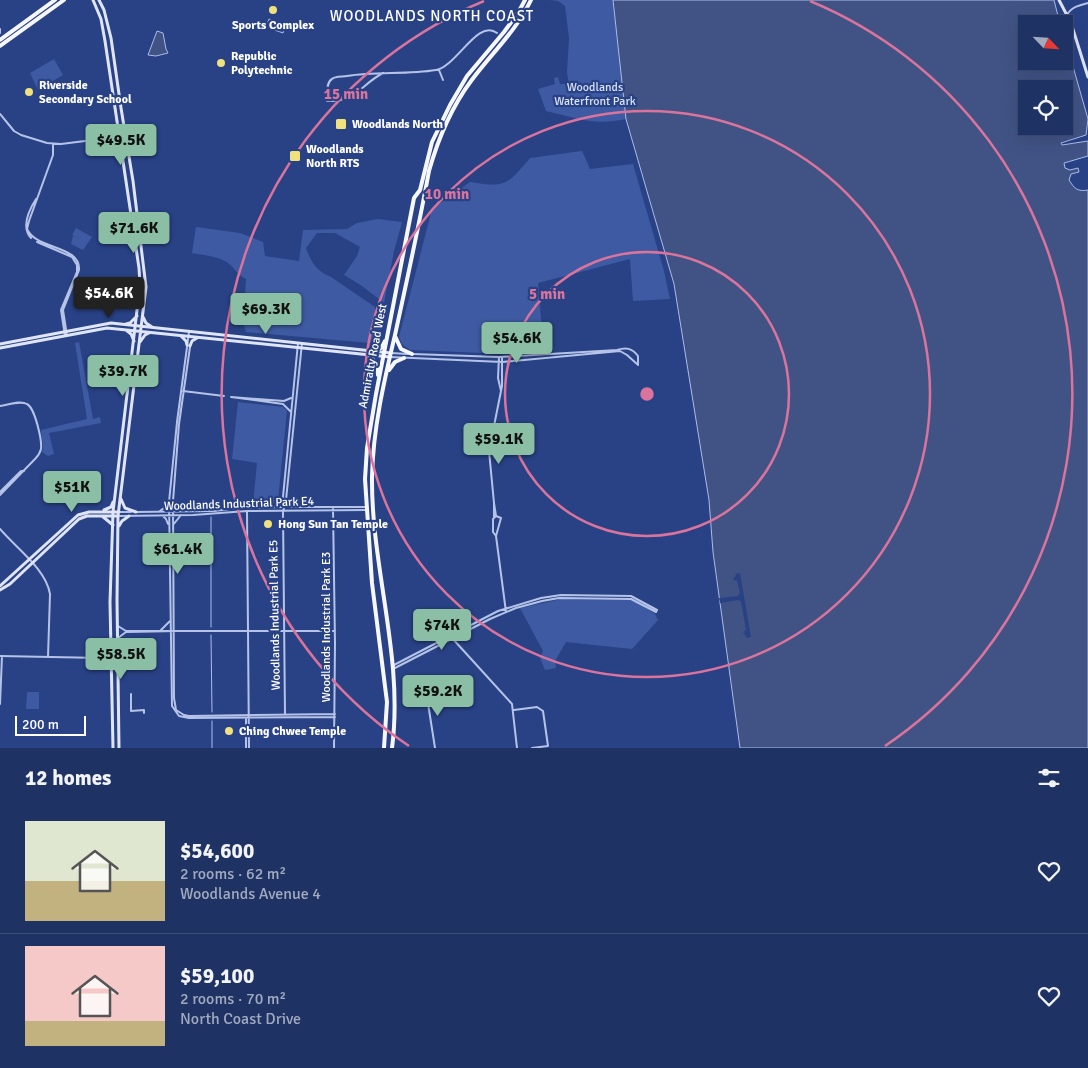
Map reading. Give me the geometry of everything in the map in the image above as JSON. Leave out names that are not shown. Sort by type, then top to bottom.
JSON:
[{"type":"main road","points":[[0,40],[56,0]]},
{"type":"main road","points":[[0,46],[64,0]]},
{"type":"main road","points":[[93,0],[99,12],[103,30],[140,285],[113,514],[110,602],[113,748]]},
{"type":"main road","points":[[99,0],[104,10],[111,38],[133,181],[145,276],[143,316],[120,496],[118,528],[118,748]]},
{"type":"main road","name":"Admiralty Road West","points":[[392,748],[395,711],[392,668],[376,537],[372,477],[374,448],[390,355],[430,166],[446,123],[462,95],[502,42],[525,0]]},
{"type":"main road","name":"Admiralty Road West","points":[[506,34],[522,18],[531,0]]},
{"type":"main road","points":[[1059,0],[1067,15]]},
{"type":"main road","points":[[1073,30],[1088,77]]},
{"type":"main road","points":[[502,42],[499,35],[506,34]]},
{"type":"main road","name":"Admiralty Road West","points":[[384,748],[387,702],[368,540],[365,479],[367,448],[378,380],[414,198],[420,190],[436,132],[467,76],[499,35]]},
{"type":"main road","points":[[122,119],[126,131],[135,138],[127,148]]},
{"type":"main road","points":[[126,183],[129,178],[133,181]]},
{"type":"main road","points":[[131,219],[136,220],[138,216]]},
{"type":"main road","points":[[406,243],[409,248],[412,246],[416,236]]},
{"type":"main road","points":[[403,256],[407,250],[412,252],[412,256]]},
{"type":"main road","points":[[125,324],[134,320],[138,312]]},
{"type":"main road","points":[[143,316],[147,324],[154,330],[180,336],[190,334],[200,337],[331,352],[369,355],[384,354]]},
{"type":"main road","points":[[0,348],[102,324],[125,324],[136,328]]},
{"type":"main road","points":[[0,344],[107,328],[141,328],[374,351],[390,355]]},
{"type":"main road","points":[[126,329],[134,343]]},
{"type":"main road","points":[[139,345],[145,335],[154,330]]},
{"type":"main road","points":[[395,334],[397,344],[401,349],[412,354]]},
{"type":"main road","points":[[180,336],[189,346],[194,339],[200,337]]},
{"type":"main road","points":[[374,351],[381,348],[386,338]]},
{"type":"main road","points":[[369,355],[377,364],[378,380]]},
{"type":"main road","points":[[387,373],[395,362],[404,358]]},
{"type":"main road","points":[[0,590],[78,515],[101,511],[111,507],[115,496]]},
{"type":"main road","points":[[120,496],[126,508],[136,512]]},
{"type":"main road","points":[[101,511],[113,514]]},
{"type":"main road","points":[[0,586],[79,519],[87,516],[113,514]]},
{"type":"main road","name":"Woodlands Industrial Park E4","points":[[113,514],[119,514]]},
{"type":"main road","points":[[102,516],[113,526]]},
{"type":"main road","points":[[118,528],[122,521],[129,516]]},
{"type":"main road","points":[[368,540],[373,542],[376,537]]},
{"type":"main road","points":[[371,556],[374,553],[378,554]]},
{"type":"street","points":[[1067,15],[1069,10],[1074,7],[1088,3]]},
{"type":"street","points":[[383,73],[370,80],[352,96],[344,100],[327,101],[328,83],[332,78],[383,73],[412,73],[439,70],[452,61],[473,38],[481,33],[490,30],[499,35]]},
{"type":"street","points":[[439,70],[443,80]]},
{"type":"street","points":[[0,114],[14,131],[21,135],[53,144],[125,138]]},
{"type":"street","points":[[53,144],[53,156],[27,225],[33,238],[50,247],[73,255],[79,265],[79,270],[64,310],[65,334]]},
{"type":"street","points":[[190,334],[169,502],[169,512],[173,526],[172,706],[179,716],[189,718],[335,714]]},
{"type":"street","name":"Woodlands Industrial Park E5","points":[[285,716],[283,507],[292,397],[300,343]]},
{"type":"street","points":[[172,631],[169,529],[173,501],[177,422],[189,346]]},
{"type":"street","name":"Woodlands Industrial Park E5","points":[[283,507],[299,348]]},
{"type":"street","points":[[626,348],[635,352],[638,356],[638,365],[621,352],[502,362],[404,358],[390,355],[500,357],[626,348]]},
{"type":"street","points":[[500,357],[498,362],[498,378],[501,391]]},
{"type":"street","points":[[500,357],[502,362],[501,391],[490,447],[495,516],[494,532],[505,610]]},
{"type":"street","points":[[183,392],[224,396]]},
{"type":"street","points":[[291,412],[283,404],[231,397],[284,401],[292,397]]},
{"type":"street","points":[[0,406],[24,403],[33,410],[41,450],[24,471],[0,494]]},
{"type":"street","points":[[173,501],[176,508],[183,512]]},
{"type":"street","points":[[158,512],[166,507],[169,502]]},
{"type":"street","name":"Woodlands Industrial Park E4","points":[[119,514],[129,516],[171,516],[283,507],[292,509]]},
{"type":"street","name":"Woodlands Industrial Park E4","points":[[273,509],[283,511],[309,508],[366,508]]},
{"type":"street","name":"Woodlands Industrial Park E3","points":[[333,508],[334,748]]},
{"type":"street","points":[[247,510],[248,748]]},
{"type":"street","name":"Woodlands Industrial Park E4","points":[[119,514],[247,510]]},
{"type":"street","points":[[173,526],[181,515]]},
{"type":"street","points":[[161,516],[167,520],[169,529]]},
{"type":"street","points":[[495,516],[500,517],[501,522],[496,536]]},
{"type":"street","points":[[0,530],[44,577],[49,588],[48,657]]},
{"type":"street","points":[[452,638],[498,611],[561,595],[631,596],[656,611]]},
{"type":"street","points":[[498,611],[504,600]]},
{"type":"street","points":[[392,668],[505,610]]},
{"type":"street","points":[[161,630],[171,620]]},
{"type":"street","points":[[118,626],[126,631],[172,631]]},
{"type":"street","points":[[118,638],[126,632],[335,631]]},
{"type":"street","points":[[452,638],[508,698],[514,710],[517,748]]},
{"type":"street","points":[[0,704],[1,656],[102,658],[112,650]]},
{"type":"street","points":[[102,658],[112,667]]},
{"type":"street","points":[[131,694],[131,711],[144,710],[144,713]]},
{"type":"street","points":[[427,697],[435,748]]},
{"type":"street","points":[[514,710],[538,707],[543,711],[548,746],[532,748]]},
{"type":"street","points":[[285,716],[335,718]]},
{"type":"green space","name":"Woodlands Waterfront Park","points":[[549,0],[613,0],[626,119],[604,122],[546,111],[538,89],[555,84],[554,78],[558,77],[560,84],[569,84],[567,73],[569,38],[565,6],[558,1]]},
{"type":"green space","points":[[54,59],[63,75],[38,90],[30,73]]},
{"type":"green space","points":[[582,151],[590,169],[633,164],[664,271],[670,299],[633,301],[630,259],[538,283],[542,330],[484,353],[410,350],[402,344],[399,337],[432,209],[470,182],[491,185],[505,182],[516,174],[530,158]]},
{"type":"green space","points":[[378,219],[402,222],[394,251],[384,303],[344,275],[357,256],[360,247],[335,233],[317,233],[306,248],[312,262],[318,269],[375,307],[381,336],[370,343],[246,332],[243,322],[246,279],[220,259],[192,253],[196,227],[240,233],[263,242],[265,256],[299,261],[303,230],[347,229],[357,223]]},
{"type":"green space","points":[[76,228],[92,237],[83,250],[71,244],[73,236],[80,239],[72,235]]},
{"type":"green space","points":[[79,342],[93,419],[100,417],[101,423],[49,433],[54,454],[48,456],[42,452],[41,430],[87,419],[75,343]]},
{"type":"green space","points":[[238,402],[283,407],[287,411],[278,500],[275,504],[253,504],[257,463],[232,459]]},
{"type":"green space","points":[[562,599],[634,600],[655,614],[658,620],[632,649],[566,642],[555,661],[556,668],[545,670],[540,658],[543,651],[520,608]]},
{"type":"green space","points":[[27,692],[39,692],[39,709],[26,709]]},
{"type":"shaded area","points":[[613,0],[1054,0],[1058,15],[1018,15],[1018,70],[1073,70],[1073,66],[1088,119],[1086,135],[1061,143],[1062,145],[1088,141],[1088,156],[1064,163],[1065,168],[1070,170],[1078,168],[1079,172],[1071,174],[1069,180],[1076,189],[1088,190],[1088,748],[740,748],[713,552],[709,500],[674,284],[626,119]]},
{"type":"shaded area","points":[[269,19],[286,25],[283,33],[266,27]]},
{"type":"shaded area","points":[[157,31],[163,33],[168,53],[156,56],[148,55]]},
{"type":"pier","points":[[740,573],[751,637],[747,638],[743,632],[746,630],[741,602],[739,600],[720,603],[719,598],[738,596],[740,593],[737,581],[733,578],[736,574]]},
{"type":"waterway","points":[[211,517],[211,627]]},
{"type":"waterway","points":[[211,635],[212,712]]},
{"type":"waterway","points":[[212,721],[212,748]]},
{"type":"place","name":"Sports Complex","points":[[273,10]]},
{"type":"place","name":"Republic Polytechnic","points":[[221,63]]},
{"type":"place","name":"Riverside Secondary School","points":[[29,92]]},
{"type":"place","name":"Woodlands North","points":[[341,124]]},
{"type":"place","name":"Woodlands North RTS","points":[[295,156]]},
{"type":"place","name":"Hong Sun Tan Temple","points":[[268,524]]},
{"type":"place","name":"Ching Chwee Temple","points":[[229,731]]},
{"type":"district","name":"WOODLANDS NORTH COAST","points":[[432,16]]}]
